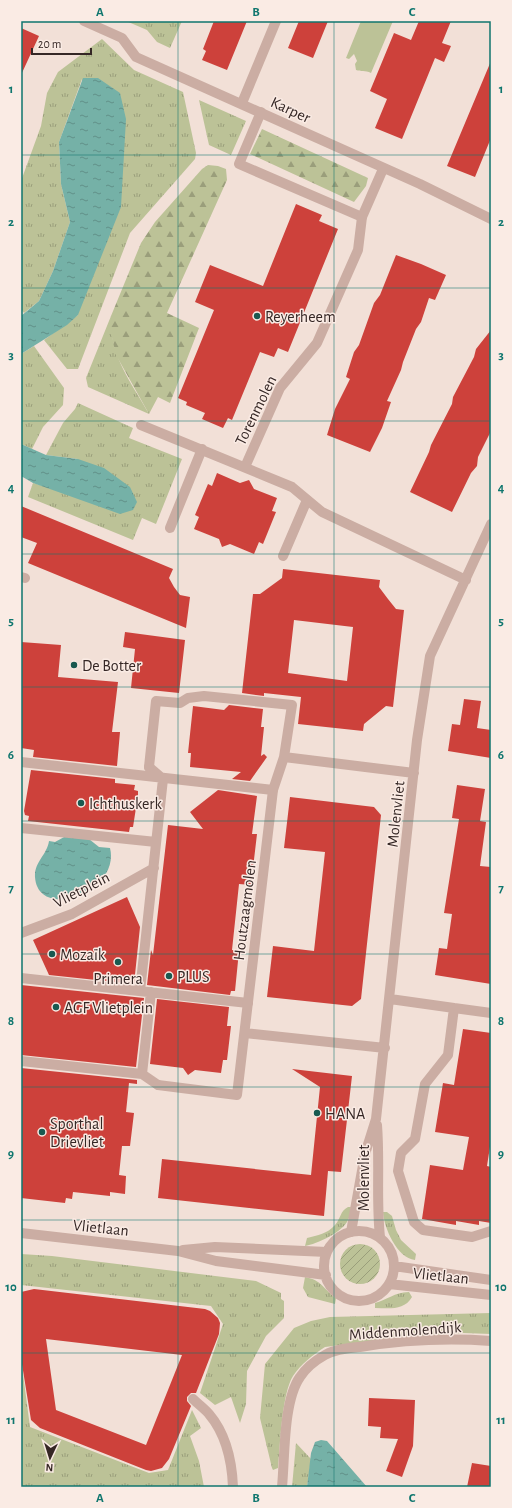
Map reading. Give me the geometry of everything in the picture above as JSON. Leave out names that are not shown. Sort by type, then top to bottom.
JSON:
[{"type":"street","name":"Karper","points":[[84,21],[103,28],[122,38],[136,57],[242,103],[420,184],[491,219]]},
{"type":"street","points":[[242,103],[276,21]]},
{"type":"street","points":[[261,112],[239,164],[362,217]]},
{"type":"street","name":"Torenmolen","points":[[245,467],[280,388],[317,343],[358,250],[362,217],[383,168]]},
{"type":"street","name":"Torenmolen","points":[[141,424],[292,487],[322,512],[466,580]]},
{"type":"street","points":[[170,528],[202,450]]},
{"type":"street","points":[[283,556],[307,500]]},
{"type":"street","name":"Molenvliet","points":[[351,1232],[365,1154],[376,1119],[414,773],[430,656],[491,524]]},
{"type":"street","name":"Houtzaagmolen","points":[[142,1074],[158,1085],[237,1095],[273,790],[284,758],[292,705],[204,696],[188,698],[180,703],[156,702],[149,767],[163,779]]},
{"type":"street","points":[[284,758],[414,773]]},
{"type":"street","points":[[21,762],[163,779],[273,790]]},
{"type":"street","points":[[140,991],[163,779]]},
{"type":"street","points":[[21,828],[156,842]]},
{"type":"street","name":"Vlietplein","points":[[21,933],[72,914],[154,868]]},
{"type":"street","points":[[21,978],[248,1003]]},
{"type":"street","points":[[21,1061],[142,1074],[151,992]]},
{"type":"street","points":[[390,999],[491,1013]]},
{"type":"street","points":[[454,1008],[448,1055],[425,1084],[415,1139],[401,1153],[398,1172],[414,1222],[423,1230],[472,1238],[491,1231]]},
{"type":"street","points":[[245,1033],[385,1048]]},
{"type":"street","name":"Molenvliet","points":[[376,1119],[379,1153],[377,1207],[380,1237]]},
{"type":"street","points":[[366,1231],[380,1237],[390,1250],[394,1266],[389,1284],[376,1296],[368,1300],[355,1300],[342,1296],[335,1290],[326,1275],[325,1260],[327,1252],[339,1237],[351,1232],[366,1231]]},
{"type":"street","name":"Vlietlaan","points":[[21,1233],[178,1251],[216,1261],[326,1275]]},
{"type":"street","name":"Vlietlaan","points":[[178,1251],[215,1247],[327,1252]]},
{"type":"street","name":"Vlietlaan","points":[[394,1266],[491,1280]]},
{"type":"street","name":"Vlietlaan","points":[[389,1284],[491,1295]]},
{"type":"street","name":"Middenmolendijk","points":[[282,1487],[290,1400],[300,1377],[314,1362],[326,1354],[339,1350],[381,1344],[445,1340],[491,1341]]},
{"type":"street","points":[[193,1399],[210,1414],[227,1449],[232,1467],[233,1487]]},
{"type":"green space","points":[[126,21],[182,21],[170,48],[157,42],[147,30]]},
{"type":"green space","points":[[361,21],[393,21],[371,73],[356,70],[355,64],[357,61],[354,54],[349,59],[346,58]]},
{"type":"green space","points":[[102,39],[134,70],[183,92],[196,153],[195,159],[130,233],[78,369],[67,369],[44,340],[78,315],[82,79],[59,142],[61,184],[70,222],[53,271],[39,301],[24,313],[21,309],[21,181],[41,126],[47,93],[58,72]]},
{"type":"green space","points":[[199,100],[246,121],[231,155],[209,145]]},
{"type":"green space","points":[[262,129],[368,178],[366,186],[354,202],[250,154]]},
{"type":"green space","points":[[208,165],[226,169],[227,180],[167,313],[199,328],[170,403],[158,397],[149,414],[116,355],[111,333],[111,316],[141,243],[155,222],[202,169]]},
{"type":"green space","points":[[111,316],[114,344],[122,368],[149,414],[88,387],[86,378]]},
{"type":"green space","points":[[34,346],[64,388],[63,405],[43,427],[32,449],[21,444],[21,354]]},
{"type":"green space","points":[[78,403],[133,428],[129,438],[182,459],[156,524],[142,518],[133,540],[28,497],[33,483],[47,487],[78,459],[46,455],[63,423]]},
{"type":"green space","points":[[348,1207],[351,1207],[349,1217],[341,1229],[323,1240],[305,1246],[307,1238],[322,1234],[332,1228],[343,1211]]},
{"type":"green space","points":[[383,1212],[387,1212],[392,1216],[401,1240],[416,1254],[415,1260],[408,1258],[397,1248],[389,1234]]},
{"type":"green space","points":[[364,1244],[371,1247],[377,1253],[380,1264],[379,1272],[371,1281],[364,1284],[356,1284],[349,1281],[341,1272],[340,1260],[343,1253],[352,1245]]},
{"type":"green space","points":[[21,1254],[52,1256],[256,1281],[281,1293],[281,1299],[284,1301],[284,1318],[266,1336],[247,1371],[246,1404],[240,1423],[231,1397],[215,1405],[200,1393],[223,1324],[211,1306],[21,1285]]},
{"type":"green space","points":[[305,1277],[311,1278],[322,1285],[336,1298],[335,1304],[308,1297],[303,1288]]},
{"type":"green space","points":[[409,1292],[412,1297],[405,1305],[396,1308],[375,1308],[375,1303],[395,1295]]},
{"type":"green space","points":[[491,1313],[491,1334],[463,1333],[405,1337],[325,1347],[316,1353],[299,1368],[289,1384],[282,1420],[278,1468],[273,1470],[260,1418],[265,1364],[294,1328],[311,1321],[330,1317]]},
{"type":"green space","points":[[21,1359],[30,1427],[149,1473],[168,1470],[192,1410],[201,1428],[190,1436],[199,1461],[204,1487],[21,1487]]},
{"type":"green space","points":[[296,1443],[311,1459],[307,1487],[292,1487]]},
{"type":"water","points":[[83,78],[98,78],[120,93],[126,119],[121,207],[78,315],[67,325],[21,354],[21,316],[39,301],[53,271],[70,222],[61,184],[59,142]]},
{"type":"water","points":[[21,444],[46,455],[78,459],[104,468],[130,487],[137,502],[133,510],[120,514],[33,483],[21,476]]},
{"type":"water","points":[[66,836],[89,839],[99,847],[110,848],[110,864],[103,877],[92,888],[78,896],[63,899],[50,898],[40,890],[35,877],[36,867],[48,846],[49,841],[55,842]]},
{"type":"water","points":[[321,1440],[327,1441],[367,1487],[307,1487],[311,1453],[315,1442]]},
{"type":"building","points":[[214,21],[247,21],[227,70],[202,60],[206,51],[203,49]]},
{"type":"building","points":[[299,21],[328,21],[313,58],[288,48]]},
{"type":"building","points":[[419,21],[451,21],[442,43],[451,46],[444,62],[435,58],[402,139],[375,128],[387,99],[370,91],[394,33],[411,40]]},
{"type":"building","points":[[21,28],[39,36],[21,75]]},
{"type":"building","points":[[491,61],[491,138],[475,177],[447,166]]},
{"type":"building","name":"Reyerheem","points":[[296,204],[322,215],[319,221],[338,229],[288,352],[278,348],[274,357],[260,352],[232,420],[228,418],[223,428],[202,419],[205,413],[186,405],[187,402],[178,398],[214,310],[195,302],[210,265],[263,286]]},
{"type":"building","points":[[396,255],[446,275],[435,300],[429,298],[421,322],[416,329],[401,370],[387,401],[391,402],[382,428],[370,452],[327,435],[335,409],[350,379],[346,377],[354,352],[359,345],[374,303],[380,295]]},
{"type":"building","points":[[491,330],[491,431],[478,457],[477,466],[471,473],[452,512],[410,492],[431,445],[452,404],[453,397],[474,357],[476,349]]},
{"type":"building","points":[[217,473],[240,483],[249,480],[254,489],[277,498],[272,511],[276,512],[263,544],[259,542],[254,554],[230,544],[222,547],[219,539],[194,529],[199,517],[195,515],[208,484],[212,486]]},
{"type":"building","points":[[21,506],[173,569],[169,578],[174,587],[180,595],[190,597],[186,628],[28,563],[37,543],[21,537]]},
{"type":"building","points":[[283,569],[380,580],[379,587],[396,609],[404,610],[393,707],[386,706],[364,724],[363,731],[298,724],[301,697],[264,693],[264,696],[242,693],[253,594],[260,594],[282,578]],"holes":[[[294,620],[353,627],[347,681],[288,673]]]},
{"type":"building","points":[[125,632],[185,640],[179,693],[131,688],[135,649],[123,647]]},
{"type":"building","points":[[21,642],[61,645],[58,677],[118,682],[112,732],[120,732],[117,766],[33,757],[34,750],[21,748]]},
{"type":"building","points":[[464,699],[481,701],[477,728],[491,730],[491,758],[448,751],[452,724],[460,725]]},
{"type":"building","points":[[229,705],[263,709],[261,727],[264,727],[261,756],[264,754],[267,757],[250,781],[232,779],[241,772],[190,767],[191,753],[188,753],[193,706],[224,710]]},
{"type":"building","name":"Ichthuskerk","points":[[31,770],[115,779],[115,783],[135,785],[134,790],[138,791],[138,795],[133,827],[130,827],[129,832],[28,821],[29,816],[25,815],[24,811]]},
{"type":"building","points":[[457,785],[485,789],[480,821],[486,822],[480,866],[491,867],[491,984],[435,975],[439,948],[447,949],[452,914],[444,913],[459,819],[452,818]]},
{"type":"building","points":[[218,790],[257,796],[252,834],[257,834],[251,885],[239,884],[232,950],[239,951],[235,991],[231,991],[230,995],[147,985],[151,950],[153,955],[168,825],[203,829],[190,812]]},
{"type":"building","points":[[290,797],[374,807],[381,815],[361,999],[352,1006],[267,997],[273,946],[314,951],[325,852],[284,848]]},
{"type":"building","points":[[127,897],[140,927],[134,984],[49,975],[33,940]]},
{"type":"building","points":[[21,985],[144,998],[136,1067],[21,1055]]},
{"type":"building","points":[[157,999],[229,1007],[227,1026],[231,1026],[227,1060],[223,1060],[221,1073],[195,1070],[188,1075],[183,1068],[150,1064]]},
{"type":"building","points":[[463,1029],[491,1033],[491,1140],[487,1166],[491,1167],[491,1223],[479,1221],[479,1225],[456,1221],[456,1225],[422,1219],[430,1165],[463,1170],[469,1137],[435,1132],[443,1083],[454,1085]]},
{"type":"building","points":[[21,1068],[137,1080],[137,1084],[129,1083],[126,1112],[134,1113],[130,1146],[122,1146],[119,1175],[126,1176],[125,1194],[110,1192],[110,1196],[73,1192],[72,1199],[66,1198],[65,1203],[21,1198]]},
{"type":"building","points":[[292,1069],[352,1076],[341,1172],[328,1171],[324,1216],[158,1198],[162,1159],[311,1175],[320,1087]]},
{"type":"building","points":[[34,1289],[205,1309],[210,1311],[218,1318],[220,1323],[219,1334],[196,1393],[191,1393],[187,1397],[187,1401],[191,1406],[169,1459],[162,1468],[151,1471],[146,1470],[40,1428],[31,1420],[21,1358],[21,1292]],"holes":[[[46,1339],[182,1355],[146,1445],[56,1410]]]},
{"type":"building","points":[[369,1398],[415,1400],[413,1446],[402,1477],[386,1471],[398,1439],[380,1438],[381,1427],[368,1426]]},
{"type":"building","points":[[472,1463],[491,1466],[491,1487],[467,1487]]},
{"type":"place","name":"Reyerheem","points":[[257,316]]},
{"type":"place","name":"De Botter","points":[[74,665]]},
{"type":"place","name":"Ichthuskerk","points":[[81,803]]},
{"type":"place","name":"Mozaïk","points":[[52,954]]},
{"type":"place","name":"Primera","points":[[118,962]]},
{"type":"place","name":"PLUS","points":[[169,976]]},
{"type":"place","name":"AGF Vlietplein","points":[[56,1007]]},
{"type":"place","name":"HANA","points":[[317,1113]]},
{"type":"place","name":"Sporthal Drievliet","points":[[42,1132]]}]
